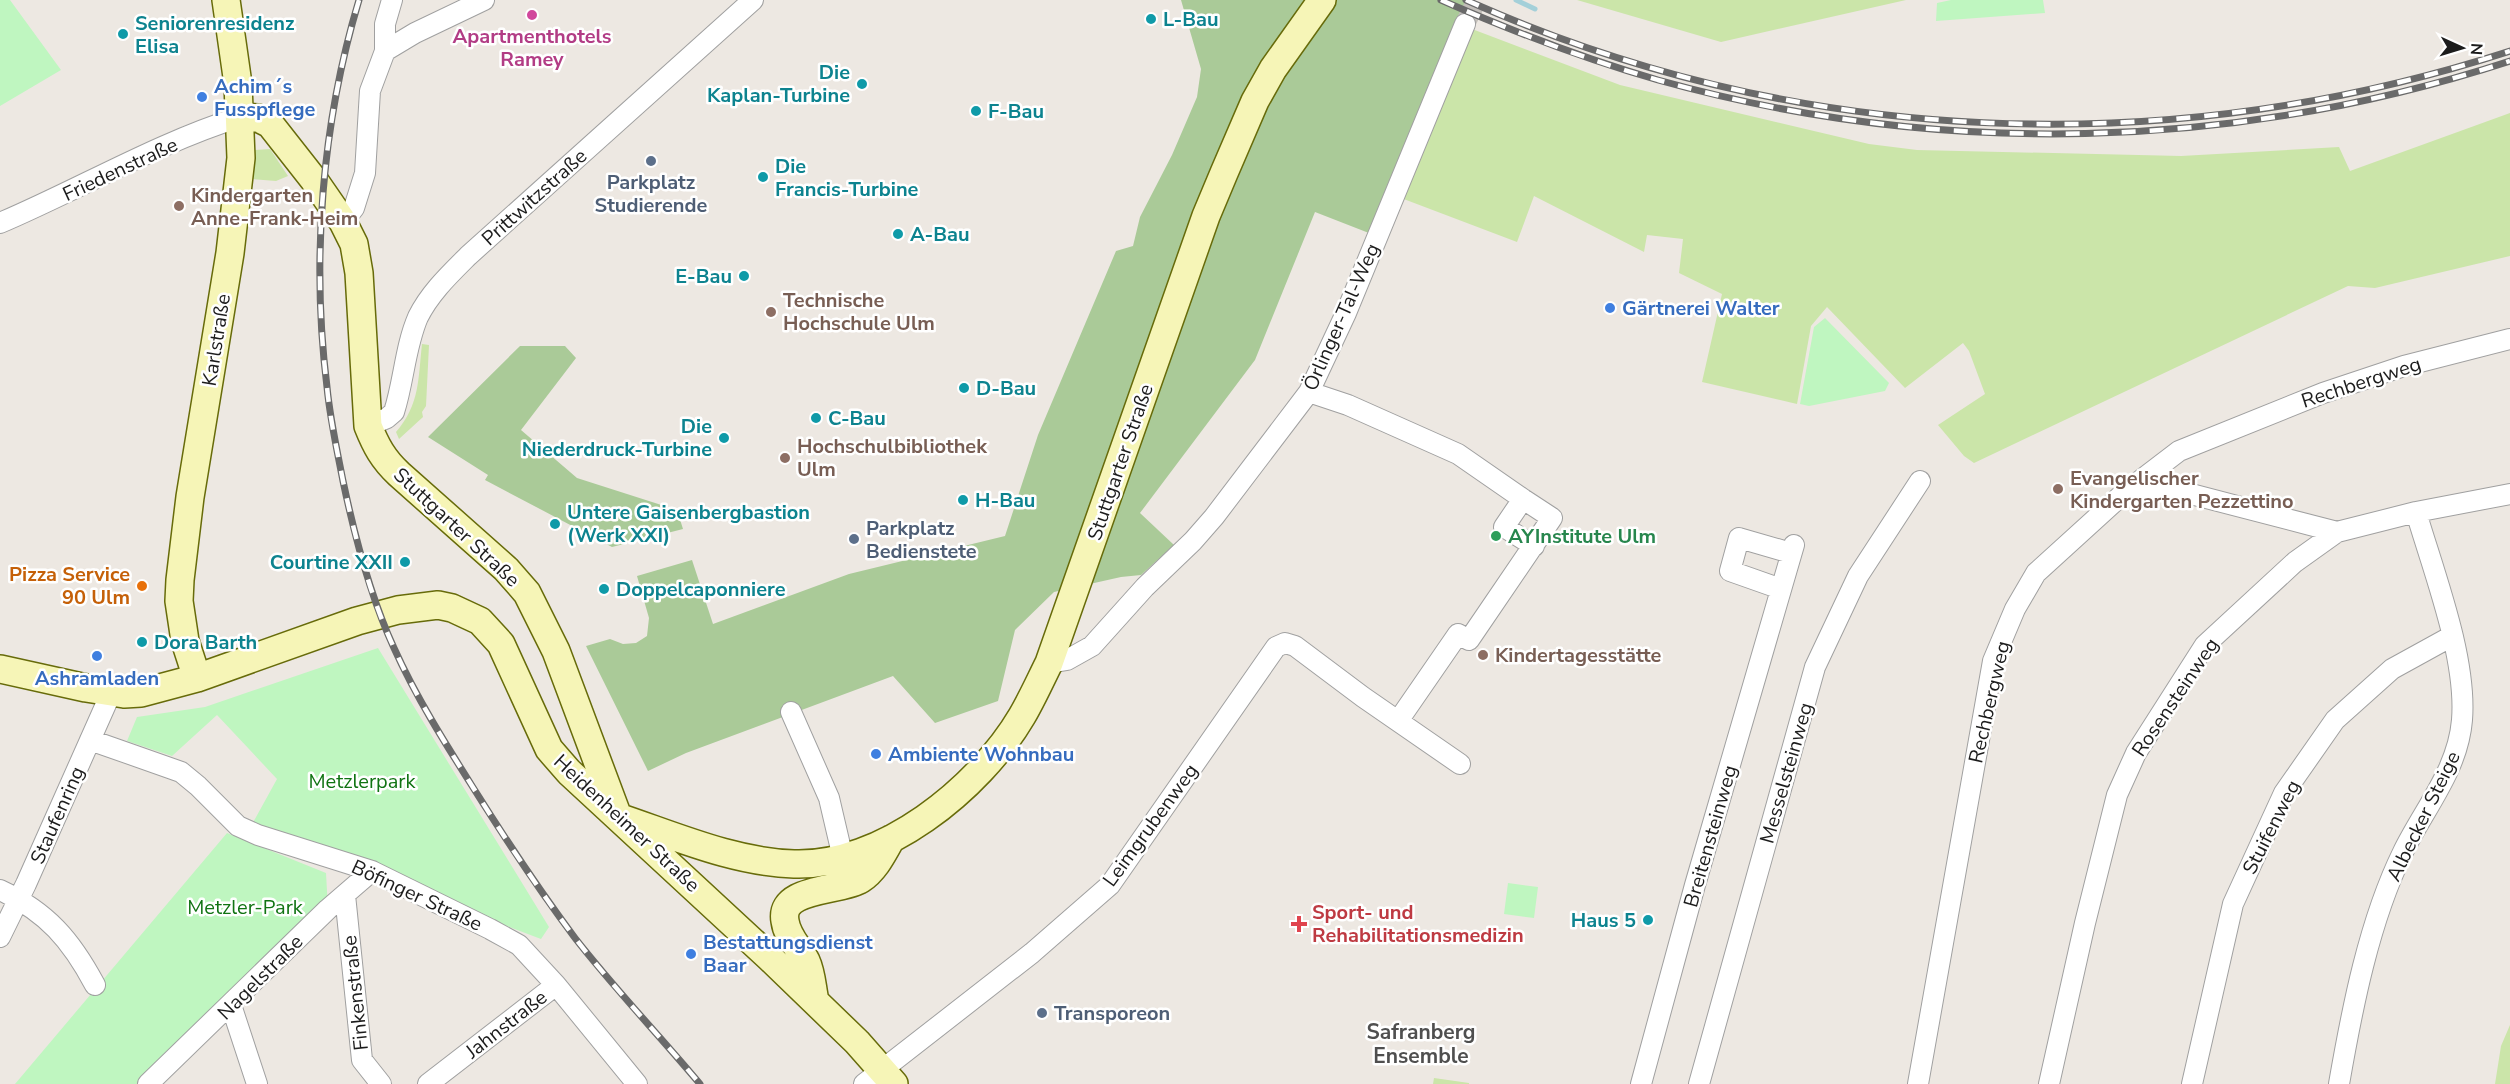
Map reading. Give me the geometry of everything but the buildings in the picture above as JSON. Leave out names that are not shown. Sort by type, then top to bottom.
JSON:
[{"type":"main road","name":"Karlstraße","points":[[196,678],[185,641],[179,601],[180,580],[190,497],[230,253],[241,158],[240,117],[226,0]]},
{"type":"main road","name":"Stuttgarter Straße","points":[[240,117],[258,118],[270,124],[343,222],[354,244],[359,273],[368,426],[382,457],[506,569],[527,593],[552,640],[618,817],[711,849],[766,862],[803,864],[843,858],[891,839],[942,805],[981,771],[1022,717],[1049,663],[1198,238],[1224,173],[1255,101],[1273,69],[1322,0]]},
{"type":"main road","name":"Heidenheimer Straße","points":[[0,669],[111,693],[141,693],[196,678],[365,618],[426,605],[452,608],[480,621],[497,638],[512,664],[549,749],[569,772],[678,871],[815,1001],[879,1079]]},
{"type":"main road","points":[[815,1001],[805,960],[787,932],[785,909],[795,897],[859,880],[877,863],[891,839]]},
{"type":"street","points":[[343,222],[354,208],[365,172],[370,91],[386,51],[385,24],[392,0]]},
{"type":"street","points":[[386,51],[484,0]]},
{"type":"street","name":"Prittwitzstraße","points":[[368,426],[394,412],[418,317],[437,287],[468,256],[753,0]]},
{"type":"street","name":"Örlinger-Tal-Weg","points":[[1049,663],[1067,660],[1092,646],[1145,587],[1193,541],[1214,517],[1309,393],[1346,313],[1465,24]]},
{"type":"street","name":"Friedenstraße","points":[[0,223],[169,146],[240,117]]},
{"type":"street","name":"Rechbergweg","points":[[1918,1084],[1996,650],[2022,595],[2036,573],[2134,487],[2179,451],[2323,393],[2404,366],[2510,339]]},
{"type":"street","points":[[1309,393],[1348,405],[1458,453],[1552,518],[1469,640],[1458,634],[1398,721]]},
{"type":"street","name":"Messelsteinweg","points":[[1699,1084],[1815,667],[1858,576],[1920,481]]},
{"type":"street","points":[[2134,487],[2164,487],[2337,532]]},
{"type":"street","name":"Rosensteinweg","points":[[2049,1084],[2101,855],[2117,795],[2128,768],[2205,645],[2295,562],[2337,532],[2416,512],[2510,494]]},
{"type":"street","points":[[1523,499],[1504,527],[1534,546]]},
{"type":"street","name":"Albecker Steige","points":[[2340,1084],[2351,1016],[2380,908],[2403,852],[2440,789],[2457,747],[2462,721],[2462,681],[2452,636],[2416,512]]},
{"type":"street","name":"Breitensteinweg","points":[[1641,1084],[1698,873],[1792,549],[1739,538],[1730,571],[1780,590]]},
{"type":"street","name":"Stuifenweg","points":[[2192,1084],[2233,904],[2284,793],[2335,720],[2392,669],[2452,636]]},
{"type":"street","name":"Leimgrubenweg","points":[[879,1079],[903,1055],[1032,953],[1110,885],[1276,647],[1285,643],[1295,646],[1460,764]]},
{"type":"street","name":"Staufenring","points":[[0,937],[19,900],[111,693]]},
{"type":"street","points":[[791,712],[829,798],[843,858]]},
{"type":"street","name":"Böfinger Straße","points":[[90,740],[181,772],[238,826],[372,872],[490,928],[519,945],[556,985],[629,1081]]},
{"type":"street","name":"Nagelstraße","points":[[148,1084],[345,895],[372,872]]},
{"type":"street","points":[[0,890],[44,916],[78,953],[95,985]]},
{"type":"street","name":"Finkenstraße","points":[[345,895],[362,1060],[381,1084]]},
{"type":"street","name":"Jahnstraße","points":[[428,1084],[556,985]]},
{"type":"street","points":[[231,1005],[257,1084]]},
{"type":"green space","points":[[0,0],[10,0],[61,70],[0,106]]},
{"type":"green space","points":[[1181,0],[1472,0],[1443,63],[1374,235],[1315,212],[1255,360],[1140,513],[1174,545],[1141,575],[1121,577],[1054,592],[1015,630],[998,701],[935,723],[893,676],[686,753],[648,771],[586,646],[610,639],[623,644],[636,643],[647,636],[649,618],[637,576],[692,560],[713,624],[849,574],[1005,536],[1038,435],[1116,251],[1133,246],[1140,217],[1172,155],[1197,97],[1201,69]]},
{"type":"green space","points":[[1577,0],[1906,0],[1721,42]]},
{"type":"green space","points":[[1951,0],[2043,0],[2045,13],[1936,21],[1937,3]]},
{"type":"green space","points":[[1472,29],[1620,85],[1869,144],[1917,150],[2181,156],[2339,147],[2350,171],[2510,113],[2510,256],[2375,288],[2348,286],[1974,463],[1964,456],[1938,425],[1985,394],[1969,351],[1963,343],[1905,388],[1827,307],[1811,326],[1797,404],[1702,382],[1722,294],[1679,273],[1683,239],[1647,235],[1644,252],[1534,196],[1517,242],[1401,198]]},
{"type":"green space","points":[[270,149],[288,176],[276,181],[252,179],[255,150]]},
{"type":"green space","points":[[1825,318],[1889,383],[1885,391],[1809,406],[1800,404],[1814,327]]},
{"type":"green space","points":[[422,344],[429,345],[426,406],[422,412],[423,417],[399,439],[396,432],[404,422],[414,401]]},
{"type":"green space","points":[[520,346],[565,346],[576,358],[521,430],[577,478],[677,510],[683,529],[612,547],[485,480],[488,475],[428,437]]},
{"type":"green space","name":"Metzlerpark","points":[[378,648],[549,927],[541,939],[250,828],[277,779],[217,715],[172,756],[127,741],[137,717],[205,707]]},
{"type":"green space","name":"Metzler-Park","points":[[227,833],[326,873],[328,909],[148,1084],[15,1084]]},
{"type":"green space","points":[[1508,883],[1538,887],[1534,918],[1504,914]]},
{"type":"green space","points":[[2510,1025],[2510,1084],[2495,1084],[2501,1046]]},
{"type":"green space","points":[[1434,1078],[1469,1083],[1469,1084],[1433,1084]]},
{"type":"waterway","points":[[1516,0],[1535,9]]},
{"type":"tunnel","points":[[1465,24],[1477,0]]},
{"type":"railway","points":[[359,0],[346,47],[328,143],[320,241],[320,290],[322,339],[332,423],[343,481],[370,587],[385,628],[421,702],[511,846],[575,938],[700,1084]]},
{"type":"railway","points":[[1441,0],[1548,44],[1658,80],[1764,105],[1870,123],[1978,132],[2086,133],[2193,127],[2300,113],[2406,91],[2510,61]]},
{"type":"railway","points":[[1466,0],[1592,49],[1721,86],[1851,110],[1984,123],[2116,123],[2249,111],[2380,87],[2510,51]]},
{"type":"place","name":"Apartmenthotels Ramey","points":[[532,15]]},
{"type":"place","name":"L-Bau","points":[[1151,19]]},
{"type":"place","name":"Seniorenresidenz Elisa","points":[[123,34]]},
{"type":"place","name":"Die Kaplan-Turbine","points":[[862,84]]},
{"type":"place","name":"Achim´s Fusspflege","points":[[202,97]]},
{"type":"place","name":"F-Bau","points":[[976,111]]},
{"type":"place","name":"Parkplatz Studierende","points":[[651,161]]},
{"type":"place","name":"Die Francis-Turbine","points":[[763,177]]},
{"type":"place","name":"Kindergarten Anne-Frank-Heim","points":[[179,206]]},
{"type":"place","name":"A-Bau","points":[[898,234]]},
{"type":"place","name":"E-Bau","points":[[744,276]]},
{"type":"place","name":"Gärtnerei Walter","points":[[1610,308]]},
{"type":"place","name":"Technische Hochschule Ulm","points":[[771,312]]},
{"type":"place","name":"D-Bau","points":[[964,388]]},
{"type":"place","name":"C-Bau","points":[[816,418]]},
{"type":"place","name":"Die Niederdruck-Turbine","points":[[724,438]]},
{"type":"place","name":"Hochschulbibliothek Ulm","points":[[785,458]]},
{"type":"place","name":"Evangelischer Kindergarten Pezzettino","points":[[2058,489]]},
{"type":"place","name":"H-Bau","points":[[963,500]]},
{"type":"place","name":"Untere Gaisenbergbastion (Werk XXI)","points":[[555,524]]},
{"type":"place","name":"AYInstitute Ulm","points":[[1496,536]]},
{"type":"place","name":"Parkplatz Bedienstete","points":[[854,539]]},
{"type":"place","name":"Courtine XXII","points":[[405,562]]},
{"type":"place","name":"Pizza Service 90 Ulm","points":[[142,586]]},
{"type":"place","name":"Doppelcaponniere","points":[[604,589]]},
{"type":"place","name":"Dora Barth","points":[[142,642]]},
{"type":"place","name":"Kindertagesstätte","points":[[1483,655]]},
{"type":"place","name":"Ashramladen","points":[[97,656]]},
{"type":"place","name":"Ambiente Wohnbau","points":[[876,754]]},
{"type":"place","name":"Haus 5","points":[[1648,920]]},
{"type":"place","name":"Sport- und Rehabilitationsmedizin","points":[[1299,924]]},
{"type":"place","name":"Bestattungsdienst Baar","points":[[691,954]]},
{"type":"place","name":"Transporeon","points":[[1042,1013]]},
{"type":"district","name":"Safranberg Ensemble","points":[[1421,1044]]}]
